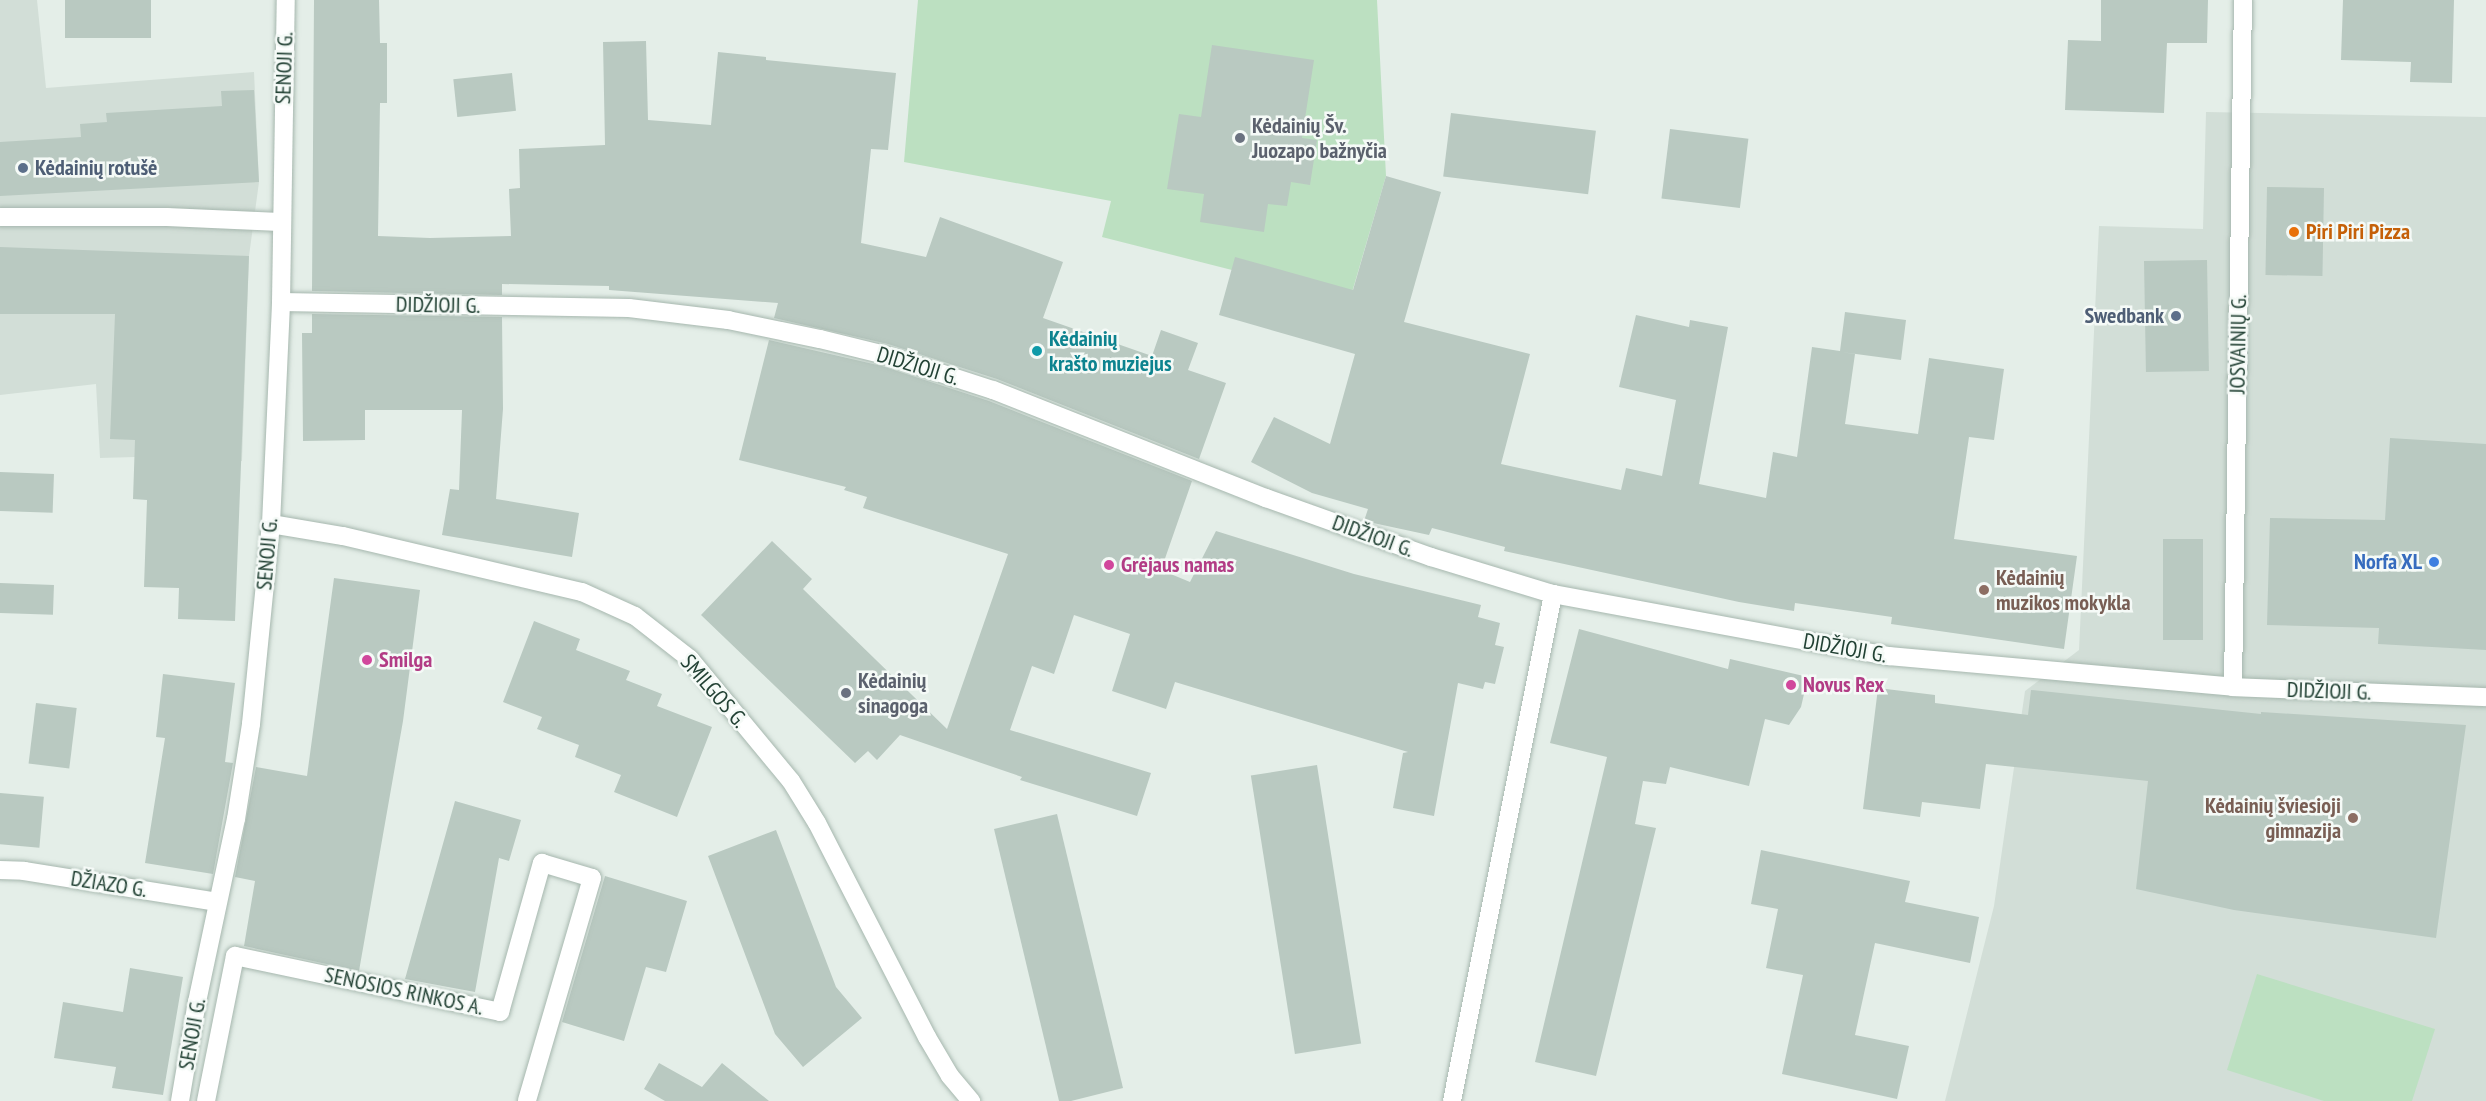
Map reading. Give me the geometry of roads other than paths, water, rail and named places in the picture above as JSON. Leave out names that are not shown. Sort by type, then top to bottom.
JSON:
[{"type":"street","name":"SENOJI G.","points":[[180,1101],[236,819],[251,724],[271,524],[281,302],[280,222],[286,0]]},
{"type":"street","name":"JOSVAINIŲ G.","points":[[2233,687],[2243,0]]},
{"type":"street","points":[[0,217],[167,217],[280,222]]},
{"type":"street","name":"DIDŽIOJI G.","points":[[281,302],[628,308],[728,320],[820,339],[885,355],[993,390],[1266,498],[1431,557],[1553,594],[1889,656],[2233,687],[2486,697]]},
{"type":"street","name":"SMILGOS G.","points":[[271,524],[343,536],[582,592],[636,616],[690,659],[792,781],[817,823],[927,1037],[950,1076],[971,1101]]},
{"type":"street","points":[[1452,1101],[1553,594]]},
{"type":"street","name":"SENOSIOS RINKOS A.","points":[[206,1101],[236,956],[500,1012],[542,863],[592,878],[527,1101]]},
{"type":"street","name":"DŽIAZO G.","points":[[0,870],[24,871],[218,902]]},
{"type":"place","name":"Kėdainių Šv. Juozapo bažnyčia","points":[[1240,138]]},
{"type":"place","name":"Kėdainių rotušė","points":[[23,168]]},
{"type":"place","name":"Piri Piri Pizza","points":[[2294,232]]},
{"type":"place","name":"Swedbank","points":[[2176,316]]},
{"type":"place","name":"Kėdainių krašto muziejus","points":[[1037,351]]},
{"type":"place","name":"Norfa XL","points":[[2434,562]]},
{"type":"place","name":"Grėjaus namas","points":[[1109,565]]},
{"type":"place","name":"Kėdainių muzikos mokykla","points":[[1984,590]]},
{"type":"place","name":"Smilga","points":[[367,660]]},
{"type":"place","name":"Novus Rex","points":[[1791,685]]},
{"type":"place","name":"Kėdainių sinagoga","points":[[846,693]]},
{"type":"place","name":"Kėdainių šviesioji gimnazija","points":[[2353,818]]}]
